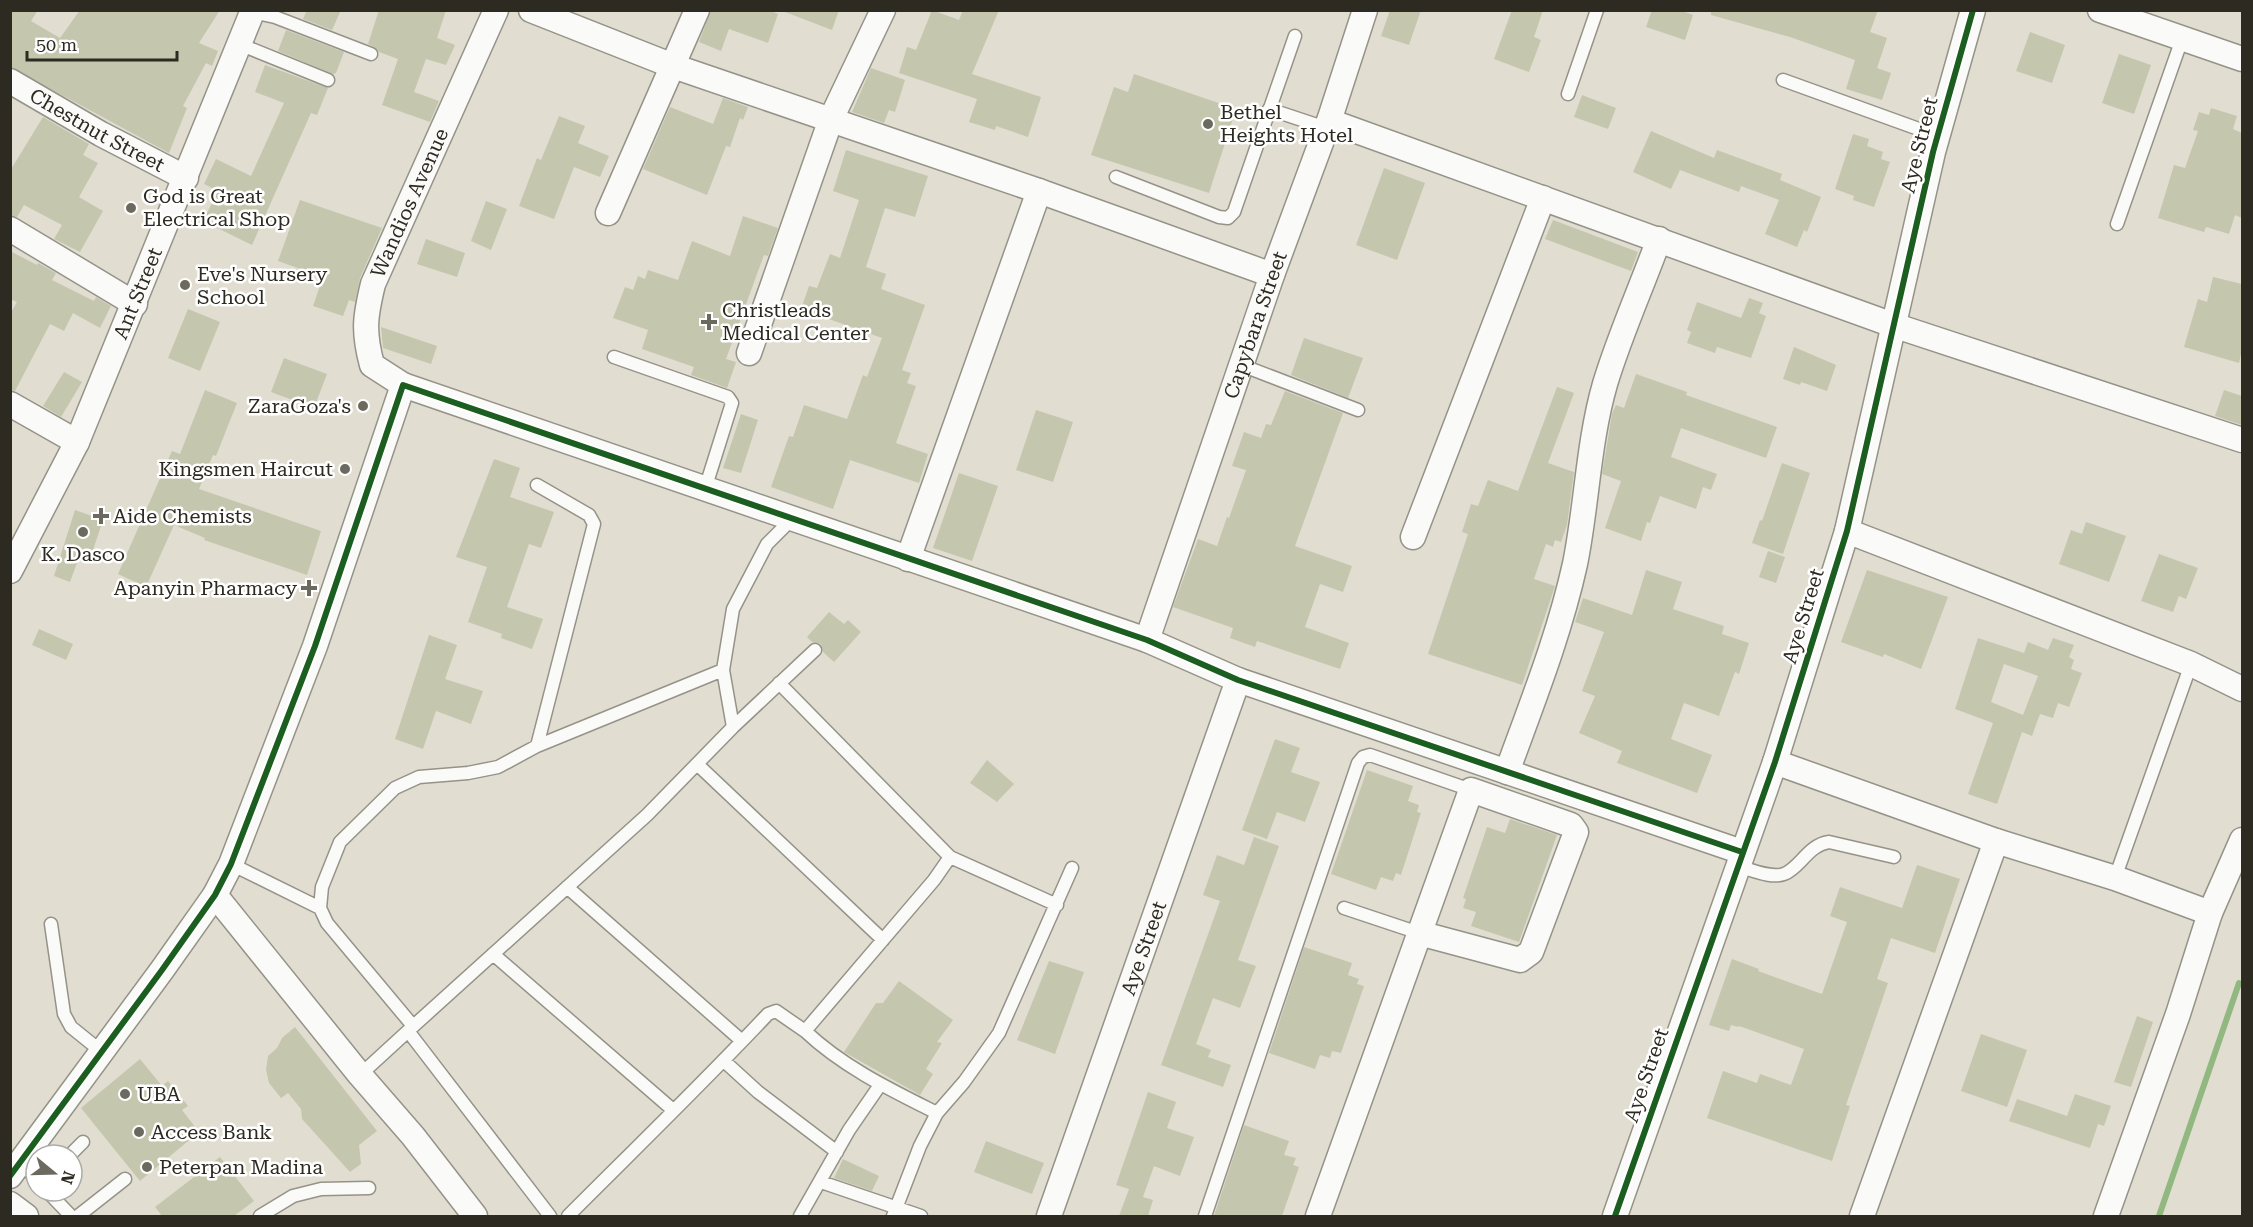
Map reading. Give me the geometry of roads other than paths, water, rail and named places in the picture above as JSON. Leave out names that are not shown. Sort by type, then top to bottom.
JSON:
[{"type":"street","name":"Wandios Avenue","points":[[496,10],[372,284],[365,319],[367,344],[372,364],[403,385],[1147,640],[1238,680],[1507,772],[1739,859]]},
{"type":"street","points":[[531,10],[673,66],[831,118],[1272,275]]},
{"type":"street","points":[[608,213],[697,10]]},
{"type":"street","points":[[749,353],[831,118],[883,10]]},
{"type":"street","name":"Capybara Street","points":[[1147,640],[1272,275],[1328,125],[1365,10]]},
{"type":"street","name":"Aye Street","points":[[1615,1216],[1775,762],[1847,531],[1938,136],[1973,10]]},
{"type":"street","points":[[2100,10],[2242,59]]},
{"type":"street","name":"Ant Street","points":[[10,571],[77,442],[186,178],[251,11]]},
{"type":"street","name":"Chestnut Street","points":[[10,81],[101,134],[186,178]]},
{"type":"street","points":[[1328,125],[1544,198],[1893,325],[2242,440]]},
{"type":"street","points":[[908,559],[1039,191]]},
{"type":"street","points":[[1413,537],[1544,198]]},
{"type":"street","points":[[10,229],[135,304]]},
{"type":"street","points":[[1507,772],[1557,635],[1577,553],[1588,472],[1605,384],[1659,239]]},
{"type":"street","points":[[23,1173],[102,1052],[215,895],[231,864],[315,646],[403,385]]},
{"type":"street","points":[[10,404],[77,442]]},
{"type":"street","points":[[1847,531],[2191,664],[2242,689]]},
{"type":"street","name":"Aye Street","points":[[1049,1216],[1238,680]]},
{"type":"street","points":[[1775,762],[1996,841],[2115,878],[2210,913]]},
{"type":"street","points":[[1318,1216],[1419,933],[1471,790],[1570,825],[1576,832],[1531,952],[1520,960],[1419,933]]},
{"type":"street","points":[[2106,1216],[2178,1014],[2210,913],[2242,840]]},
{"type":"street","points":[[1862,1216],[1996,841]]},
{"type":"street","points":[[215,895],[360,1075],[413,1136],[475,1216]]},
{"type":"street","points":[[10,1204],[26,1216]]},
{"type":"lane","points":[[1568,94],[1597,10]]},
{"type":"lane","points":[[251,11],[275,17],[371,54]]},
{"type":"lane","points":[[1116,177],[1219,217],[1228,218],[1234,212],[1294,36]]},
{"type":"lane","points":[[2116,224],[2182,39]]},
{"type":"lane","points":[[239,44],[328,80]]},
{"type":"lane","points":[[1783,80],[1938,136]]},
{"type":"lane","points":[[1269,109],[1328,125]]},
{"type":"lane","points":[[614,357],[728,397],[732,404],[705,489]]},
{"type":"lane","points":[[1241,365],[1358,410]]},
{"type":"lane","points":[[537,485],[589,515],[594,524],[537,746]]},
{"type":"lane","points":[[734,727],[723,670],[733,609],[767,544],[792,519]]},
{"type":"lane","points":[[360,1075],[646,815],[815,650]]},
{"type":"lane","points":[[2115,878],[2191,664]]},
{"type":"lane","points":[[550,1216],[411,1029],[327,922],[320,908],[322,887],[340,842],[395,788],[419,777],[468,773],[498,767],[537,746],[723,670]]},
{"type":"lane","points":[[779,683],[951,857],[1057,905]]},
{"type":"lane","points":[[1205,1216],[1358,763],[1363,757],[1370,755],[1471,790]]},
{"type":"lane","points":[[698,765],[883,940]]},
{"type":"lane","points":[[1739,859],[1773,875],[1784,874],[1820,843],[1829,842],[1894,857]]},
{"type":"lane","points":[[805,1031],[951,857]]},
{"type":"lane","points":[[231,864],[320,908]]},
{"type":"lane","points":[[895,1212],[920,1146],[937,1113],[964,1082],[999,1033],[1072,868]]},
{"type":"lane","points":[[567,887],[742,1041]]},
{"type":"lane","points":[[1344,908],[1419,933]]},
{"type":"lane","points":[[51,924],[64,1014],[71,1027],[102,1052]]},
{"type":"lane","points":[[493,954],[673,1110]]},
{"type":"lane","points":[[568,1216],[724,1061],[768,1014],[776,1011],[880,1085],[937,1113]]},
{"type":"lane","points":[[724,1061],[758,1092],[837,1152]]},
{"type":"lane","points":[[800,1216],[849,1130],[880,1085]]},
{"type":"lane","points":[[78,1216],[125,1179]]},
{"type":"lane","points":[[821,1182],[895,1212],[921,1216]]},
{"type":"lane","points":[[261,1216],[293,1196],[321,1189],[369,1188]]},
{"type":"lane","points":[[59,1203],[71,1216]]},
{"type":"waterway","points":[[2159,1216],[2239,983]]},
{"type":"place","name":"Bethel Heights Hotel","points":[[1208,124]]},
{"type":"place","name":"God is Great Electrical Shop","points":[[131,208]]},
{"type":"place","name":"Eve's Nursery School","points":[[185,285]]},
{"type":"place","name":"Christleads Medical Center","points":[[709,322]]},
{"type":"place","name":"ZaraGoza's","points":[[363,406]]},
{"type":"place","name":"Kingsmen Haircut","points":[[345,469]]},
{"type":"place","name":"Aide Chemists","points":[[101,516]]},
{"type":"place","name":"K. Dasco","points":[[83,532]]},
{"type":"place","name":"Apanyin Pharmacy","points":[[309,588]]},
{"type":"place","name":"UBA","points":[[125,1094]]},
{"type":"place","name":"Access Bank","points":[[139,1132]]},
{"type":"place","name":"Peterpan Madina","points":[[147,1167]]}]
